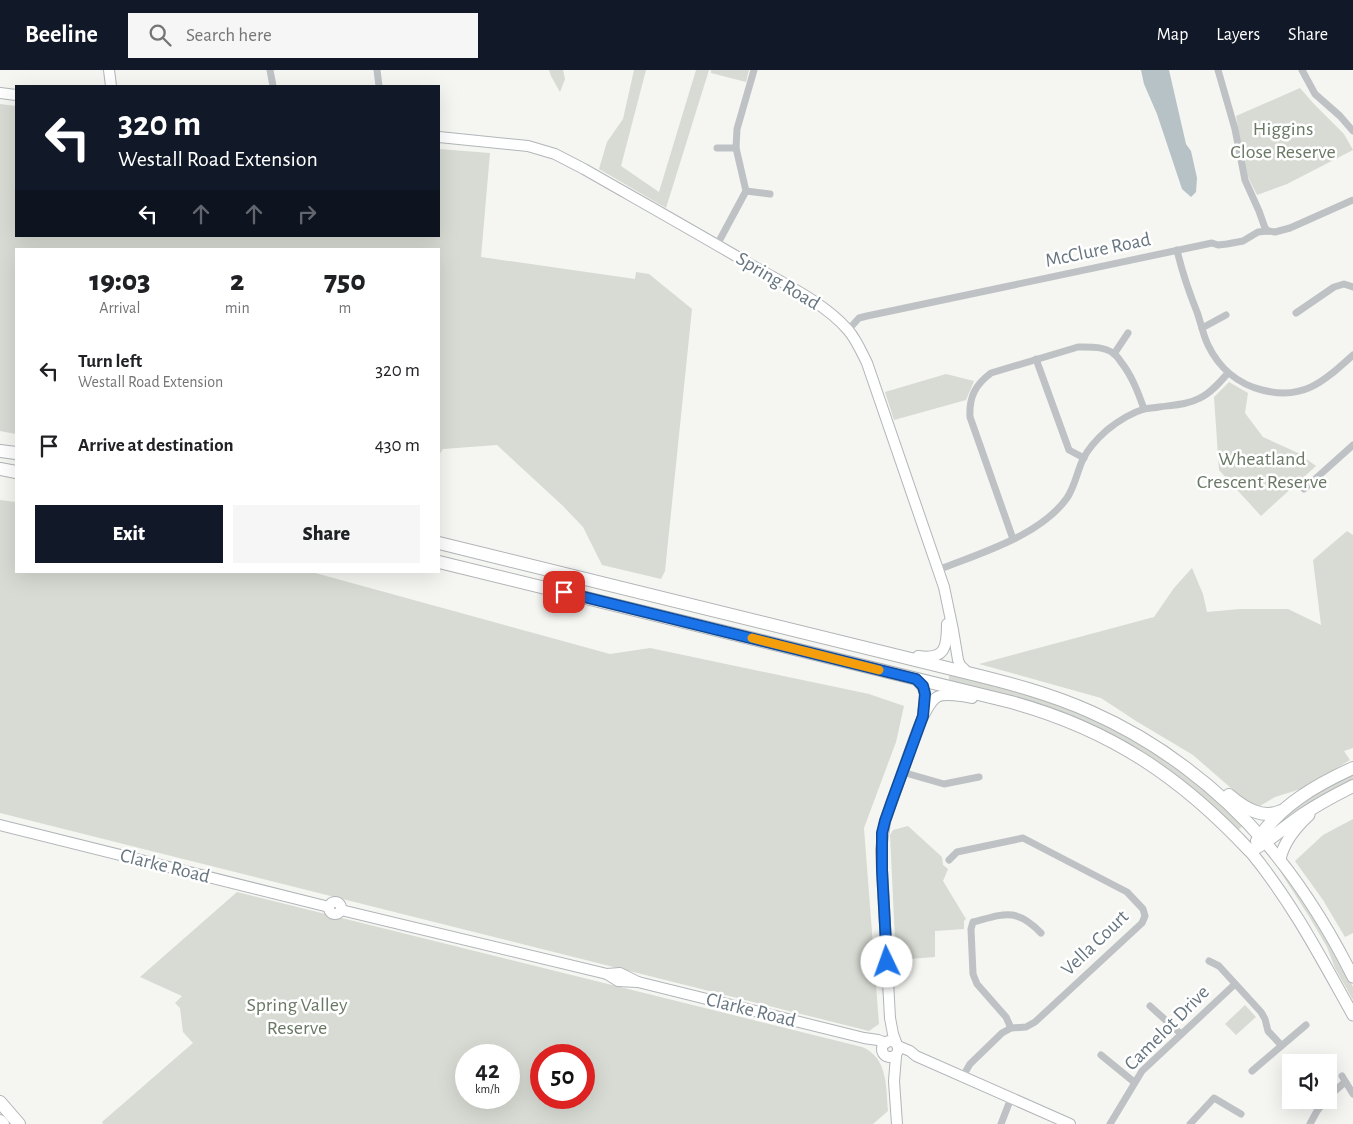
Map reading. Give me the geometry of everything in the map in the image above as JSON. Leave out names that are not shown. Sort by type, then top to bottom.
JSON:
[{"type":"highway","points":[[0,451],[15,453]]},
{"type":"highway","points":[[0,469],[15,472]]},
{"type":"highway","points":[[440,543],[968,672],[1052,697],[1091,712],[1138,736],[1173,759],[1215,791],[1263,839]]},
{"type":"highway","points":[[440,562],[1011,702],[1073,722],[1105,737],[1162,772],[1206,807],[1250,851],[1263,839],[1321,802],[1353,786]]},
{"type":"highway","points":[[1173,759],[1215,782],[1238,802],[1254,811],[1268,814],[1283,810],[1324,783],[1353,768]]},
{"type":"highway","points":[[1263,839],[1271,821],[1283,810]]},
{"type":"highway","points":[[0,1102],[19,1124]]},
{"type":"highway","points":[[0,1121],[3,1124]]},
{"type":"main road","points":[[109,70],[111,85]]},
{"type":"main road","points":[[0,93],[15,95]]},
{"type":"main road","name":"Spring Road","points":[[440,137],[528,146],[555,154],[818,304],[848,330],[867,363],[938,570],[947,600],[958,660],[968,672]]},
{"type":"main road","name":"Spring Road","points":[[868,648],[924,657],[940,654],[946,642],[947,600]]},
{"type":"main road","points":[[897,1124],[891,1049],[893,1034],[890,1018],[882,833],[923,716],[925,694],[923,686],[916,679]]},
{"type":"main road","points":[[923,716],[939,696],[951,695],[967,696],[1017,708],[1042,711]]},
{"type":"main road","points":[[1280,858],[1283,848],[1293,832],[1321,802]]},
{"type":"main road","name":"Clarke Road","points":[[0,825],[329,907],[330,911],[334,914],[340,910],[607,974],[618,981],[638,982],[878,1040],[891,1049],[910,1051],[916,1056],[1070,1124]]},
{"type":"main road","points":[[1263,839],[1301,886],[1321,917],[1353,977]]},
{"type":"main road","points":[[1250,851],[1276,883],[1295,912],[1353,1015]]},
{"type":"street","points":[[270,70],[273,85]]},
{"type":"street","points":[[377,70],[379,85]]},
{"type":"street","points":[[717,245],[746,191],[736,148],[737,129],[754,70]]},
{"type":"street","points":[[1218,70],[1245,180],[1265,228],[1268,231]]},
{"type":"street","points":[[1302,70],[1315,94],[1352,129]]},
{"type":"street","points":[[717,148],[736,148]]},
{"type":"street","points":[[746,191],[770,194]]},
{"type":"street","name":"McClure Road","points":[[848,330],[859,318],[867,316],[1212,243],[1221,245],[1232,243],[1243,240],[1258,232],[1275,232],[1290,228],[1353,200]]},
{"type":"street","points":[[1177,250],[1184,278],[1208,345],[1228,373],[1244,384],[1273,392],[1293,393],[1325,380],[1353,355]]},
{"type":"street","points":[[1296,313],[1334,287],[1344,284],[1353,287]]},
{"type":"street","points":[[1202,328],[1226,315]]},
{"type":"street","points":[[1114,354],[1128,333]]},
{"type":"street","points":[[1013,539],[970,417],[969,405],[974,392],[982,380],[991,373],[1078,347],[1104,349],[1114,354],[1127,370],[1144,409]]},
{"type":"street","points":[[1036,359],[1069,450],[1084,458]]},
{"type":"street","points":[[938,570],[1013,539],[1042,522],[1067,498],[1084,458],[1093,444],[1107,430],[1144,409],[1186,404],[1202,398],[1228,373]]},
{"type":"street","points":[[1304,490],[1353,445]]},
{"type":"street","points":[[902,772],[944,784],[979,776]]},
{"type":"street","name":"Vella Court","points":[[949,860],[957,852],[1023,838],[1127,892],[1143,909],[1145,916],[1142,923],[1035,1022],[1026,1027],[1011,1028],[1002,1033],[974,1060],[963,1076]]},
{"type":"street","points":[[1011,1028],[1006,1017],[977,984],[973,974],[972,922],[1006,914],[1016,915],[1033,925],[1041,933]]},
{"type":"street","points":[[1209,961],[1219,966],[1261,1012],[1268,1031],[1281,1045]]},
{"type":"street","name":"Camelot Drive","points":[[1110,1124],[1134,1082],[1149,1063],[1235,984]]},
{"type":"street","points":[[1150,1006],[1181,1034]]},
{"type":"street","points":[[1252,1071],[1306,1025]]},
{"type":"street","points":[[1101,1055],[1134,1082]]},
{"type":"street","points":[[1337,1087],[1344,1079],[1353,1094]]},
{"type":"street","points":[[1001,1124],[1011,1098]]},
{"type":"street","points":[[1190,1124],[1214,1098],[1240,1114]]},
{"type":"street","points":[[1310,1124],[1319,1109]]},
{"type":"green space","points":[[549,70],[563,70],[565,79],[560,92],[551,76]]},
{"type":"green space","points":[[634,70],[646,70],[621,166],[659,192],[696,70],[709,70],[666,208],[599,169],[607,142],[623,119]]},
{"type":"green space","points":[[711,70],[749,70],[746,82],[711,73]]},
{"type":"green space","name":"Higgins Close Reserve","points":[[1300,88],[1344,134],[1353,150],[1287,184],[1257,195],[1246,173],[1236,116]]},
{"type":"green space","points":[[0,104],[15,106],[15,237],[440,237],[440,149],[490,153],[481,257],[635,279],[636,272],[649,274],[692,309],[665,571],[661,579],[602,565],[583,527],[497,445],[443,449],[440,454],[440,248],[15,248],[15,434],[0,431]]},
{"type":"green space","points":[[946,374],[974,381],[966,400],[894,420],[885,392]]},
{"type":"green space","name":"Wheatland Crescent Reserve","points":[[1229,382],[1248,393],[1245,413],[1263,437],[1298,453],[1316,466],[1261,516],[1219,470],[1214,397]]},
{"type":"green space","points":[[0,500],[15,502],[15,573],[315,573],[610,654],[650,648],[869,694],[904,706],[896,742],[864,828],[879,1024],[869,1031],[0,813]]},
{"type":"green space","points":[[1347,531],[1353,535],[1353,748],[1344,751],[1350,760],[1304,788],[1275,797],[1255,809],[1193,755],[1101,698],[979,664],[1154,617],[1174,588],[1192,568],[1203,594],[1207,612],[1240,609],[1288,609],[1321,625],[1313,560]]},
{"type":"green space","points":[[950,671],[1063,704],[1139,742],[1200,785],[1244,825],[1238,830],[1141,753],[948,684]]},
{"type":"green space","points":[[1353,773],[1353,780],[1275,830],[1276,821],[1310,797]]},
{"type":"green space","points":[[1353,819],[1353,933],[1345,937],[1323,900],[1295,861],[1323,835]]},
{"type":"green space","points":[[908,826],[942,857],[943,865],[948,869],[943,881],[966,919],[964,921],[964,929],[935,931],[935,957],[896,960],[890,835],[893,830]]},
{"type":"green space","points":[[1280,866],[1328,939],[1353,987],[1353,1000],[1335,968],[1327,947],[1278,868]]},
{"type":"green space","name":"Spring Valley Reserve","points":[[237,892],[862,1047],[877,1058],[881,1066],[886,1083],[888,1111],[873,1124],[103,1124],[102,1122],[193,1043],[183,1032],[180,1008],[175,1003],[182,996],[140,977]]},
{"type":"green space","points":[[1245,1005],[1256,1017],[1236,1035],[1225,1024]]},
{"type":"shaded area","points":[[1141,70],[1169,70],[1186,144],[1191,151],[1197,178],[1196,192],[1191,197],[1182,189],[1157,114],[1144,84]]},
{"type":"slow traffic","points":[[752,638],[879,670]]},
{"type":"route","points":[[564,592],[916,679],[923,686],[925,700],[923,716],[882,833],[887,962]]}]
